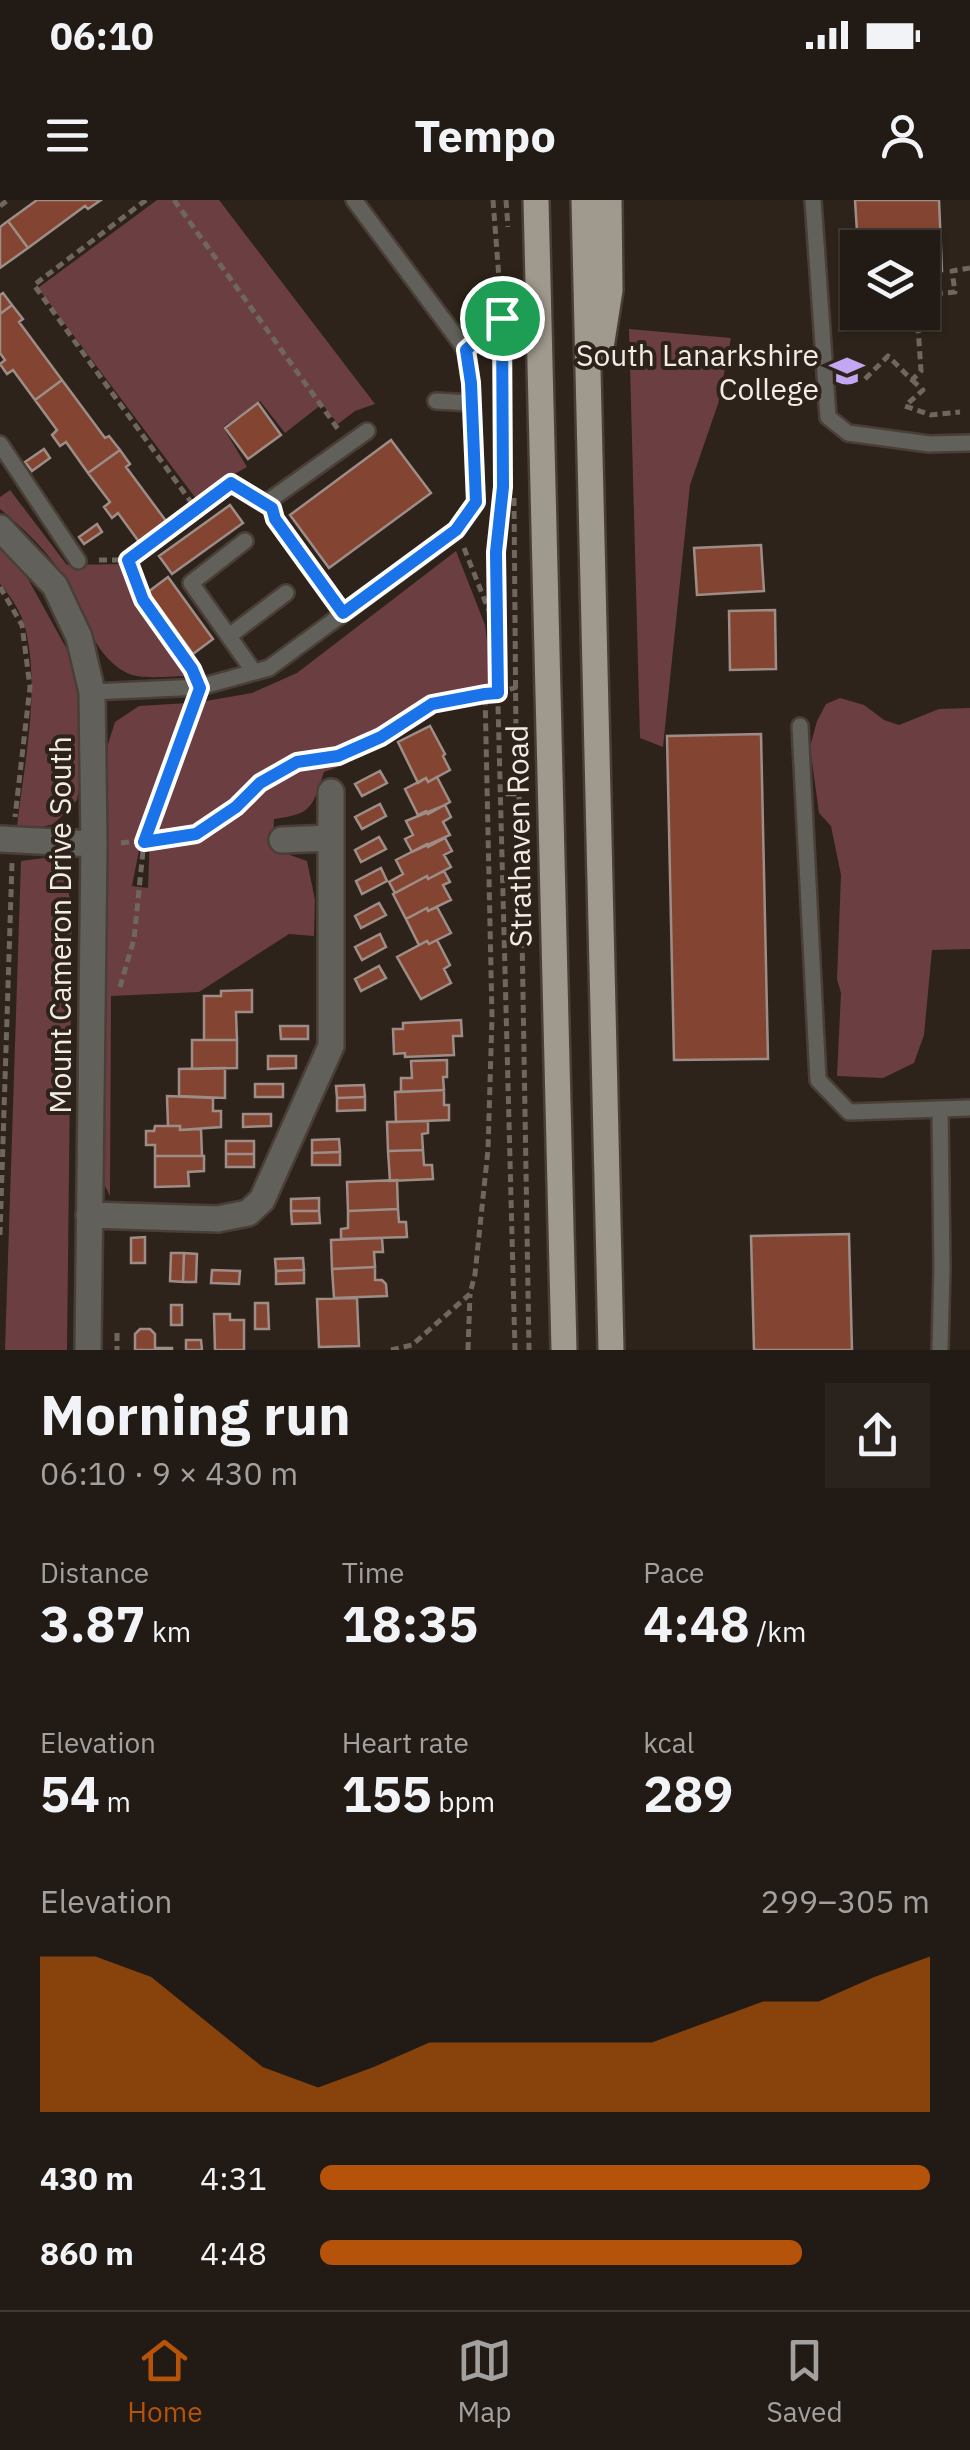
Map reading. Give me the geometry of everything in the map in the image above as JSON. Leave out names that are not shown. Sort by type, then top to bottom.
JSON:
[{"type":"main road","name":"Strathaven Road","points":[[534,200],[564,1350]]},
{"type":"main road","points":[[584,200],[611,1350]]},
{"type":"main road","points":[[589,422],[610,290],[609,200]]},
{"type":"street","name":"Mount Cameron Drive South","points":[[0,528],[54,586],[79,637],[92,692],[88,1350]]},
{"type":"street","points":[[89,1215],[218,1219],[248,1214],[262,1200],[331,1046],[332,792]]},
{"type":"street","points":[[282,840],[330,838]]},
{"type":"street","points":[[6,839],[94,844]]},
{"type":"lane","points":[[92,692],[200,688],[269,668],[456,530],[476,502],[466,350],[354,200]]},
{"type":"lane","points":[[813,200],[828,416],[848,433],[929,444],[970,443]]},
{"type":"lane","points":[[436,401],[472,403]]},
{"type":"lane","points":[[343,613],[275,519],[270,500],[367,432]]},
{"type":"lane","points":[[0,444],[78,560]]},
{"type":"lane","points":[[244,540],[191,583],[254,672]]},
{"type":"lane","points":[[229,636],[286,593]]},
{"type":"lane","points":[[800,726],[818,1080],[849,1112],[970,1108]]},
{"type":"lane","points":[[940,1109],[940,1350]]},
{"type":"path","points":[[0,206],[8,200]]},
{"type":"path","points":[[146,200],[34,285],[196,509]]},
{"type":"path","points":[[174,200],[349,444]]},
{"type":"path","points":[[493,200],[502,318],[503,487],[496,552],[496,629],[515,1350]]},
{"type":"path","points":[[506,200],[508,233]]},
{"type":"path","points":[[940,295],[955,292],[952,270],[970,268]]},
{"type":"path","points":[[466,350],[502,318]]},
{"type":"path","points":[[912,380],[921,371],[918,330]]},
{"type":"path","points":[[865,379],[888,356],[923,390],[905,406],[931,415],[960,412]]},
{"type":"path","points":[[514,481],[529,1350]]},
{"type":"path","points":[[78,560],[128,560],[231,483],[272,508]]},
{"type":"path","points":[[456,530],[496,629]]},
{"type":"path","points":[[117,996],[134,939],[144,842],[200,688],[192,669],[143,600],[128,560]]},
{"type":"path","points":[[0,587],[22,625],[30,687],[6,839],[0,1235]]},
{"type":"path","points":[[94,844],[196,834],[236,807],[260,783],[297,762],[338,756],[381,737],[432,704],[516,687]]},
{"type":"path","points":[[468,1350],[470,1294],[488,1150],[492,1018],[485,694]]},
{"type":"path","points":[[391,1350],[412,1344],[470,1294]]},
{"type":"path","points":[[117,1331],[117,1350]]},
{"type":"shaded area","points":[[157,200],[219,200],[375,404],[355,411],[338,424],[322,404],[285,433],[260,401],[223,427],[247,467],[197,500],[38,288]]},
{"type":"shaded area","points":[[629,329],[731,338],[718,404],[690,485],[663,747],[640,738]]},
{"type":"shaded area","points":[[10,490],[67,565],[125,564],[138,600],[189,676],[127,673],[103,653],[60,571],[0,509],[0,497]]},
{"type":"shaded area","points":[[0,544],[28,579],[69,653],[78,694],[77,800],[54,824],[41,827],[17,826],[29,729],[30,654],[16,606],[0,584]]},
{"type":"shaded area","points":[[456,551],[485,625],[493,687],[449,691],[424,701],[367,736],[348,763],[324,772],[313,801],[304,811],[274,819],[273,849],[307,861],[315,900],[314,936],[289,934],[199,992],[111,996],[110,1196],[101,1178],[104,870],[108,744],[115,722],[139,706],[188,703],[142,835],[132,886],[148,888],[150,833],[200,702],[252,693],[297,673]]},
{"type":"shaded area","points":[[840,698],[864,705],[884,720],[899,725],[939,709],[970,708],[970,949],[932,950],[924,1035],[914,1063],[883,1078],[837,1076],[841,875],[831,826],[819,813],[810,747],[826,704]]},
{"type":"shaded area","points":[[44,858],[59,867],[72,903],[67,1350],[5,1350],[21,861]]},
{"type":"building","points":[[37,200],[101,200],[88,209],[85,206],[28,248],[8,221]]},
{"type":"building","points":[[855,200],[939,200],[942,271],[940,230],[857,230]]},
{"type":"building","points":[[8,221],[28,248],[0,268],[0,227]]},
{"type":"building","points":[[3,293],[12,305],[0,314],[0,295]]},
{"type":"building","points":[[12,305],[23,319],[19,322],[62,380],[35,400],[13,370],[7,374],[0,364],[5,360],[0,353],[0,314]]},
{"type":"building","points":[[62,380],[105,438],[109,436],[120,450],[88,473],[66,442],[60,446],[52,435],[57,430],[35,400]]},
{"type":"building","points":[[258,403],[281,435],[248,459],[225,428]]},
{"type":"building","points":[[391,440],[431,493],[329,568],[290,515]]},
{"type":"building","points":[[44,449],[50,458],[32,471],[25,462]]},
{"type":"building","points":[[120,450],[130,464],[126,467],[169,525],[142,546],[118,513],[112,518],[104,507],[110,502],[88,473]]},
{"type":"building","points":[[230,505],[243,523],[172,574],[159,556]]},
{"type":"building","points":[[97,524],[102,532],[84,544],[79,537]]},
{"type":"building","points":[[761,545],[764,591],[697,595],[694,548]]},
{"type":"building","points":[[168,577],[213,639],[193,654],[148,592]]},
{"type":"building","points":[[775,610],[776,669],[730,670],[729,611]]},
{"type":"building","points":[[430,726],[450,770],[418,783],[398,742]]},
{"type":"building","points":[[761,734],[768,1059],[674,1060],[667,736]]},
{"type":"building","points":[[380,771],[387,783],[362,796],[355,784]]},
{"type":"building","points":[[437,777],[450,802],[418,815],[405,789]]},
{"type":"building","points":[[507,779],[514,779],[515,795],[507,795]]},
{"type":"building","points":[[380,804],[386,816],[362,829],[355,817]]},
{"type":"building","points":[[445,805],[451,817],[443,822],[450,835],[412,852],[405,839],[413,835],[406,821]]},
{"type":"building","points":[[379,837],[386,849],[361,862],[355,850]]},
{"type":"building","points":[[445,838],[452,851],[444,855],[451,867],[395,893],[389,882],[403,874],[396,860]]},
{"type":"building","points":[[381,868],[387,881],[362,894],[356,881]]},
{"type":"building","points":[[444,871],[450,882],[443,885],[451,900],[406,919],[393,894]]},
{"type":"building","points":[[379,903],[386,915],[361,928],[355,916]]},
{"type":"building","points":[[437,907],[451,933],[419,945],[406,919]]},
{"type":"building","points":[[380,934],[386,947],[362,960],[355,947]]},
{"type":"building","points":[[437,940],[450,965],[444,969],[451,983],[421,999],[397,957]]},
{"type":"building","points":[[379,966],[386,978],[361,991],[355,979]]},
{"type":"building","points":[[252,990],[252,1012],[236,1012],[237,1040],[204,1040],[204,996]]},
{"type":"building","points":[[461,1020],[462,1036],[453,1036],[454,1055],[394,1054],[393,1029],[403,1029],[403,1023]]},
{"type":"building","points":[[280,1026],[308,1026],[308,1039],[281,1039]]},
{"type":"building","points":[[192,1040],[237,1040],[237,1068],[192,1069]]},
{"type":"building","points":[[268,1056],[296,1056],[296,1068],[268,1069]]},
{"type":"building","points":[[447,1060],[444,1090],[401,1092],[401,1078],[412,1078],[411,1061]]},
{"type":"building","points":[[225,1068],[225,1098],[179,1096],[179,1069]]},
{"type":"building","points":[[255,1084],[283,1084],[283,1097],[255,1097]]},
{"type":"building","points":[[364,1085],[365,1097],[337,1098],[336,1086]]},
{"type":"building","points":[[444,1090],[449,1120],[396,1122],[395,1092]]},
{"type":"building","points":[[167,1096],[213,1098],[213,1111],[221,1111],[221,1127],[180,1130],[180,1126],[168,1126]]},
{"type":"building","points":[[365,1097],[365,1110],[337,1111],[337,1098]]},
{"type":"building","points":[[243,1114],[271,1114],[271,1126],[243,1127]]},
{"type":"building","points":[[428,1121],[428,1133],[422,1134],[423,1150],[388,1151],[387,1122]]},
{"type":"building","points":[[155,1126],[201,1129],[202,1156],[155,1156],[155,1145],[146,1145],[146,1131],[154,1131]]},
{"type":"building","points":[[339,1139],[340,1152],[312,1153],[312,1140]]},
{"type":"building","points":[[226,1141],[254,1141],[254,1154],[226,1154]]},
{"type":"building","points":[[423,1150],[424,1165],[432,1165],[433,1179],[390,1181],[388,1151]]},
{"type":"building","points":[[340,1152],[340,1165],[312,1165],[312,1153]]},
{"type":"building","points":[[226,1154],[254,1154],[254,1167],[226,1167]]},
{"type":"building","points":[[155,1156],[204,1156],[204,1171],[188,1172],[189,1186],[155,1187]]},
{"type":"building","points":[[397,1180],[398,1209],[348,1211],[347,1182]]},
{"type":"building","points":[[319,1198],[319,1211],[291,1211],[291,1199]]},
{"type":"building","points":[[398,1209],[399,1222],[406,1222],[407,1237],[341,1239],[341,1229],[348,1228],[348,1211]]},
{"type":"building","points":[[291,1211],[319,1211],[320,1223],[292,1224]]},
{"type":"building","points":[[849,1234],[852,1350],[754,1350],[751,1236]]},
{"type":"building","points":[[145,1237],[145,1263],[131,1263],[131,1238]]},
{"type":"building","points":[[382,1238],[383,1252],[374,1252],[375,1267],[332,1269],[331,1240]]},
{"type":"building","points":[[171,1253],[184,1253],[183,1282],[170,1281]]},
{"type":"building","points":[[184,1253],[197,1254],[196,1282],[183,1282]]},
{"type":"building","points":[[303,1258],[304,1270],[276,1271],[275,1259]]},
{"type":"building","points":[[375,1267],[375,1280],[386,1284],[387,1296],[334,1298],[332,1269]]},
{"type":"building","points":[[212,1270],[240,1271],[239,1284],[211,1283]]},
{"type":"building","points":[[304,1270],[304,1283],[276,1284],[276,1271]]},
{"type":"building","points":[[357,1298],[359,1346],[319,1347],[317,1299]]},
{"type":"building","points":[[255,1303],[268,1303],[269,1329],[255,1329]]},
{"type":"building","points":[[171,1305],[182,1305],[182,1325],[171,1325]]},
{"type":"building","points":[[214,1314],[230,1314],[230,1320],[244,1320],[244,1350],[215,1350]]},
{"type":"building","points":[[140,1329],[150,1329],[155,1334],[155,1348],[172,1350],[135,1350],[135,1334]]},
{"type":"building","points":[[186,1340],[201,1340],[202,1350],[186,1350]]},
{"type":"place","name":"South Lanarkshire College","points":[[847,371]]},
{"type":"route","points":[[502,318],[503,487],[496,552],[498,693],[432,704],[381,737],[338,756],[297,762],[260,783],[236,807],[196,834],[144,842],[200,688],[192,669],[143,600],[128,560],[231,483],[272,508],[275,519],[343,613],[456,530],[476,502],[466,350],[502,318]]}]
